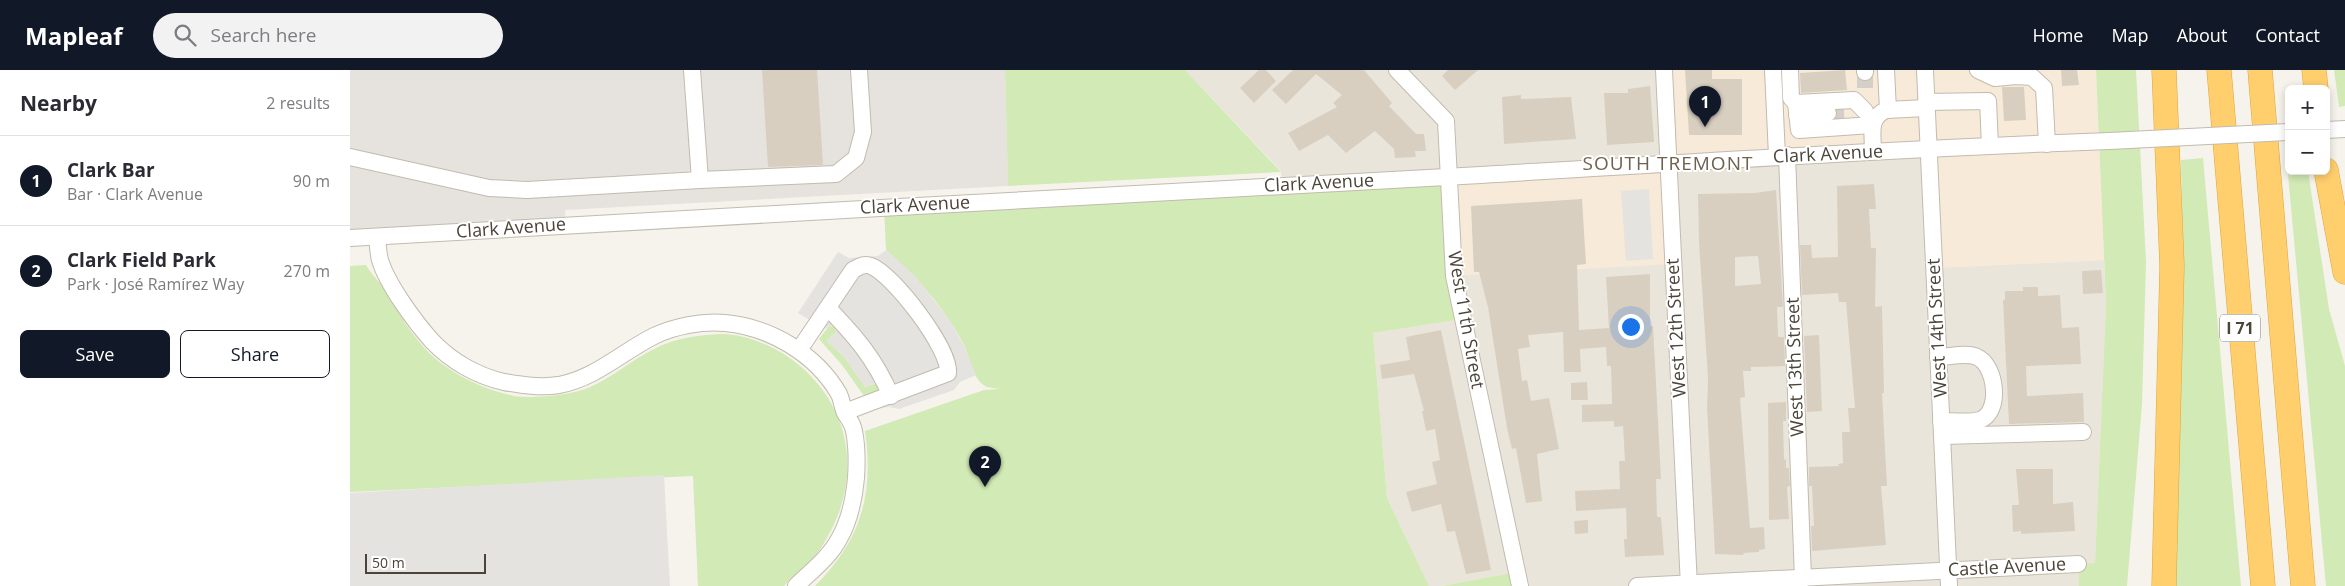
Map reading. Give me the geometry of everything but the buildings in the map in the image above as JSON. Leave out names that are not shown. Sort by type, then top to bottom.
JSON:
[{"type":"highway","points":[[2164,70],[2172,266],[2164,586]]},
{"type":"highway","name":"I 71","points":[[2218,70],[2263,586]]},
{"type":"highway","name":"I 71","points":[[2260,70],[2303,586]]},
{"type":"highway","points":[[2314,70],[2316,85]]},
{"type":"highway","points":[[2327,175],[2345,272]]},
{"type":"highway","points":[[2152,586],[2168,443]]},
{"type":"street","points":[[692,70],[700,180]]},
{"type":"street","points":[[350,157],[489,188],[527,190],[836,174],[856,158],[863,132],[859,70]]},
{"type":"street","name":"West 11th Street","points":[[1397,70],[1446,121],[1454,276],[1520,586]]},
{"type":"street","name":"West 12th Street","points":[[1664,70],[1689,585]]},
{"type":"street","name":"West 13th Street","points":[[1772,70],[1788,156],[1798,581]]},
{"type":"street","points":[[1788,156],[1797,116],[1791,98],[1790,70]]},
{"type":"street","points":[[1886,70],[1888,110]]},
{"type":"street","name":"West 14th Street","points":[[1925,70],[1949,578]]},
{"type":"street","points":[[1973,70],[1988,101],[1990,146]]},
{"type":"street","points":[[1978,70],[1994,78],[2016,76],[2032,78],[2044,88],[2047,144]]},
{"type":"street","points":[[1865,93],[1873,151]]},
{"type":"street","points":[[1797,116],[1854,100],[1868,120]]},
{"type":"street","points":[[1797,116],[1868,120],[1888,110],[1926,105],[1988,101]]},
{"type":"street","points":[[1849,112],[1868,120]]},
{"type":"street","points":[[1797,116],[1828,113]]},
{"type":"street","points":[[2330,130],[2345,129]]},
{"type":"street","name":"Clark Avenue","points":[[350,238],[566,224],[1448,177],[1873,151],[2285,132]]},
{"type":"street","points":[[377,237],[380,260],[423,331],[439,348],[464,367],[488,379],[537,387],[559,385],[604,368],[655,336],[678,327],[704,323],[744,326],[768,334],[798,350],[829,380],[840,396],[854,430],[857,463],[854,499],[839,540],[823,560],[796,586]]},
{"type":"street","points":[[798,350],[853,270],[861,265],[871,266],[885,276],[925,320],[943,351],[949,367],[948,373],[845,412]]},
{"type":"street","points":[[828,308],[861,342],[876,364],[891,396]]},
{"type":"street","points":[[1938,357],[1976,356],[1985,362],[1991,370],[1993,380],[1994,402],[1990,412],[1981,420],[1942,429]]},
{"type":"street","points":[[1942,429],[2083,432]]},
{"type":"street","name":"Castle Avenue","points":[[1637,586],[1949,578],[2078,564]]},
{"type":"shaded area","points":[[350,70],[1005,70],[1008,186],[565,210],[566,224],[350,238]]},
{"type":"shaded area","points":[[1185,70],[1664,70],[1928,148],[1934,268],[2104,260],[2106,303],[2095,563],[2078,564],[2079,586],[1520,586],[1517,572],[1441,586],[1429,586],[1387,498],[1373,333],[1463,319],[1282,185],[1281,171]]},
{"type":"shaded area","points":[[1664,70],[2096,70],[2104,260],[1934,268],[1928,148],[1669,163],[1673,264],[1454,276],[1448,177],[1668,163]]},
{"type":"shaded area","points":[[1649,189],[1653,259],[1626,261],[1621,191]]},
{"type":"shaded area","points":[[886,250],[915,276],[949,319],[964,346],[976,375],[960,382],[954,390],[899,409],[889,407],[875,409],[868,395],[878,391],[879,386],[876,383],[865,387],[845,358],[827,341],[836,332],[835,327],[829,326],[825,329],[798,313],[838,252],[849,258],[878,256]]},
{"type":"shaded area","points":[[664,475],[670,586],[350,586],[350,493]]},
{"type":"green space","points":[[1005,70],[1185,70],[1281,172],[1008,186]]},
{"type":"green space","points":[[2096,70],[2136,70],[2146,262],[2142,404],[2127,586],[2079,586],[2078,564],[2095,563],[2106,303]]},
{"type":"green space","points":[[2334,70],[2345,70],[2345,106],[2339,107]]},
{"type":"green space","points":[[2203,158],[2241,586],[2174,586],[2183,278],[2181,160]]},
{"type":"green space","points":[[2288,175],[2309,175],[2329,309],[2345,366],[2345,586],[2326,586]]},
{"type":"green space","points":[[1448,177],[1463,319],[1373,333],[1387,498],[1429,586],[815,586],[831,569],[843,551],[861,515],[867,476],[865,431],[984,390],[1000,389],[987,387],[977,378],[964,345],[948,318],[909,271],[886,250],[884,207]]},
{"type":"green space","points":[[366,265],[385,290],[411,331],[421,344],[440,362],[463,377],[488,389],[514,396],[552,396],[583,390],[607,378],[656,348],[687,338],[704,335],[734,335],[755,340],[775,349],[796,362],[813,378],[827,397],[838,417],[845,439],[846,485],[839,514],[822,547],[784,586],[698,586],[693,476],[350,492],[350,266]]},
{"type":"green space","points":[[829,326],[835,327],[836,332],[827,341],[845,358],[865,387],[877,383],[879,386],[878,391],[864,396],[842,365],[819,339]]},
{"type":"green space","points":[[1517,572],[1520,586],[1441,586]]},
{"type":"tunnel","points":[[1865,72],[1865,93]]},
{"type":"tunnel","points":[[1828,113],[1849,112]]},
{"type":"place","name":"Clark Bar","points":[[1705,127]]},
{"type":"place","name":"Clark Field Park","points":[[985,487]]},
{"type":"district","name":"SOUTH TREMONT","points":[[1668,163]]}]
